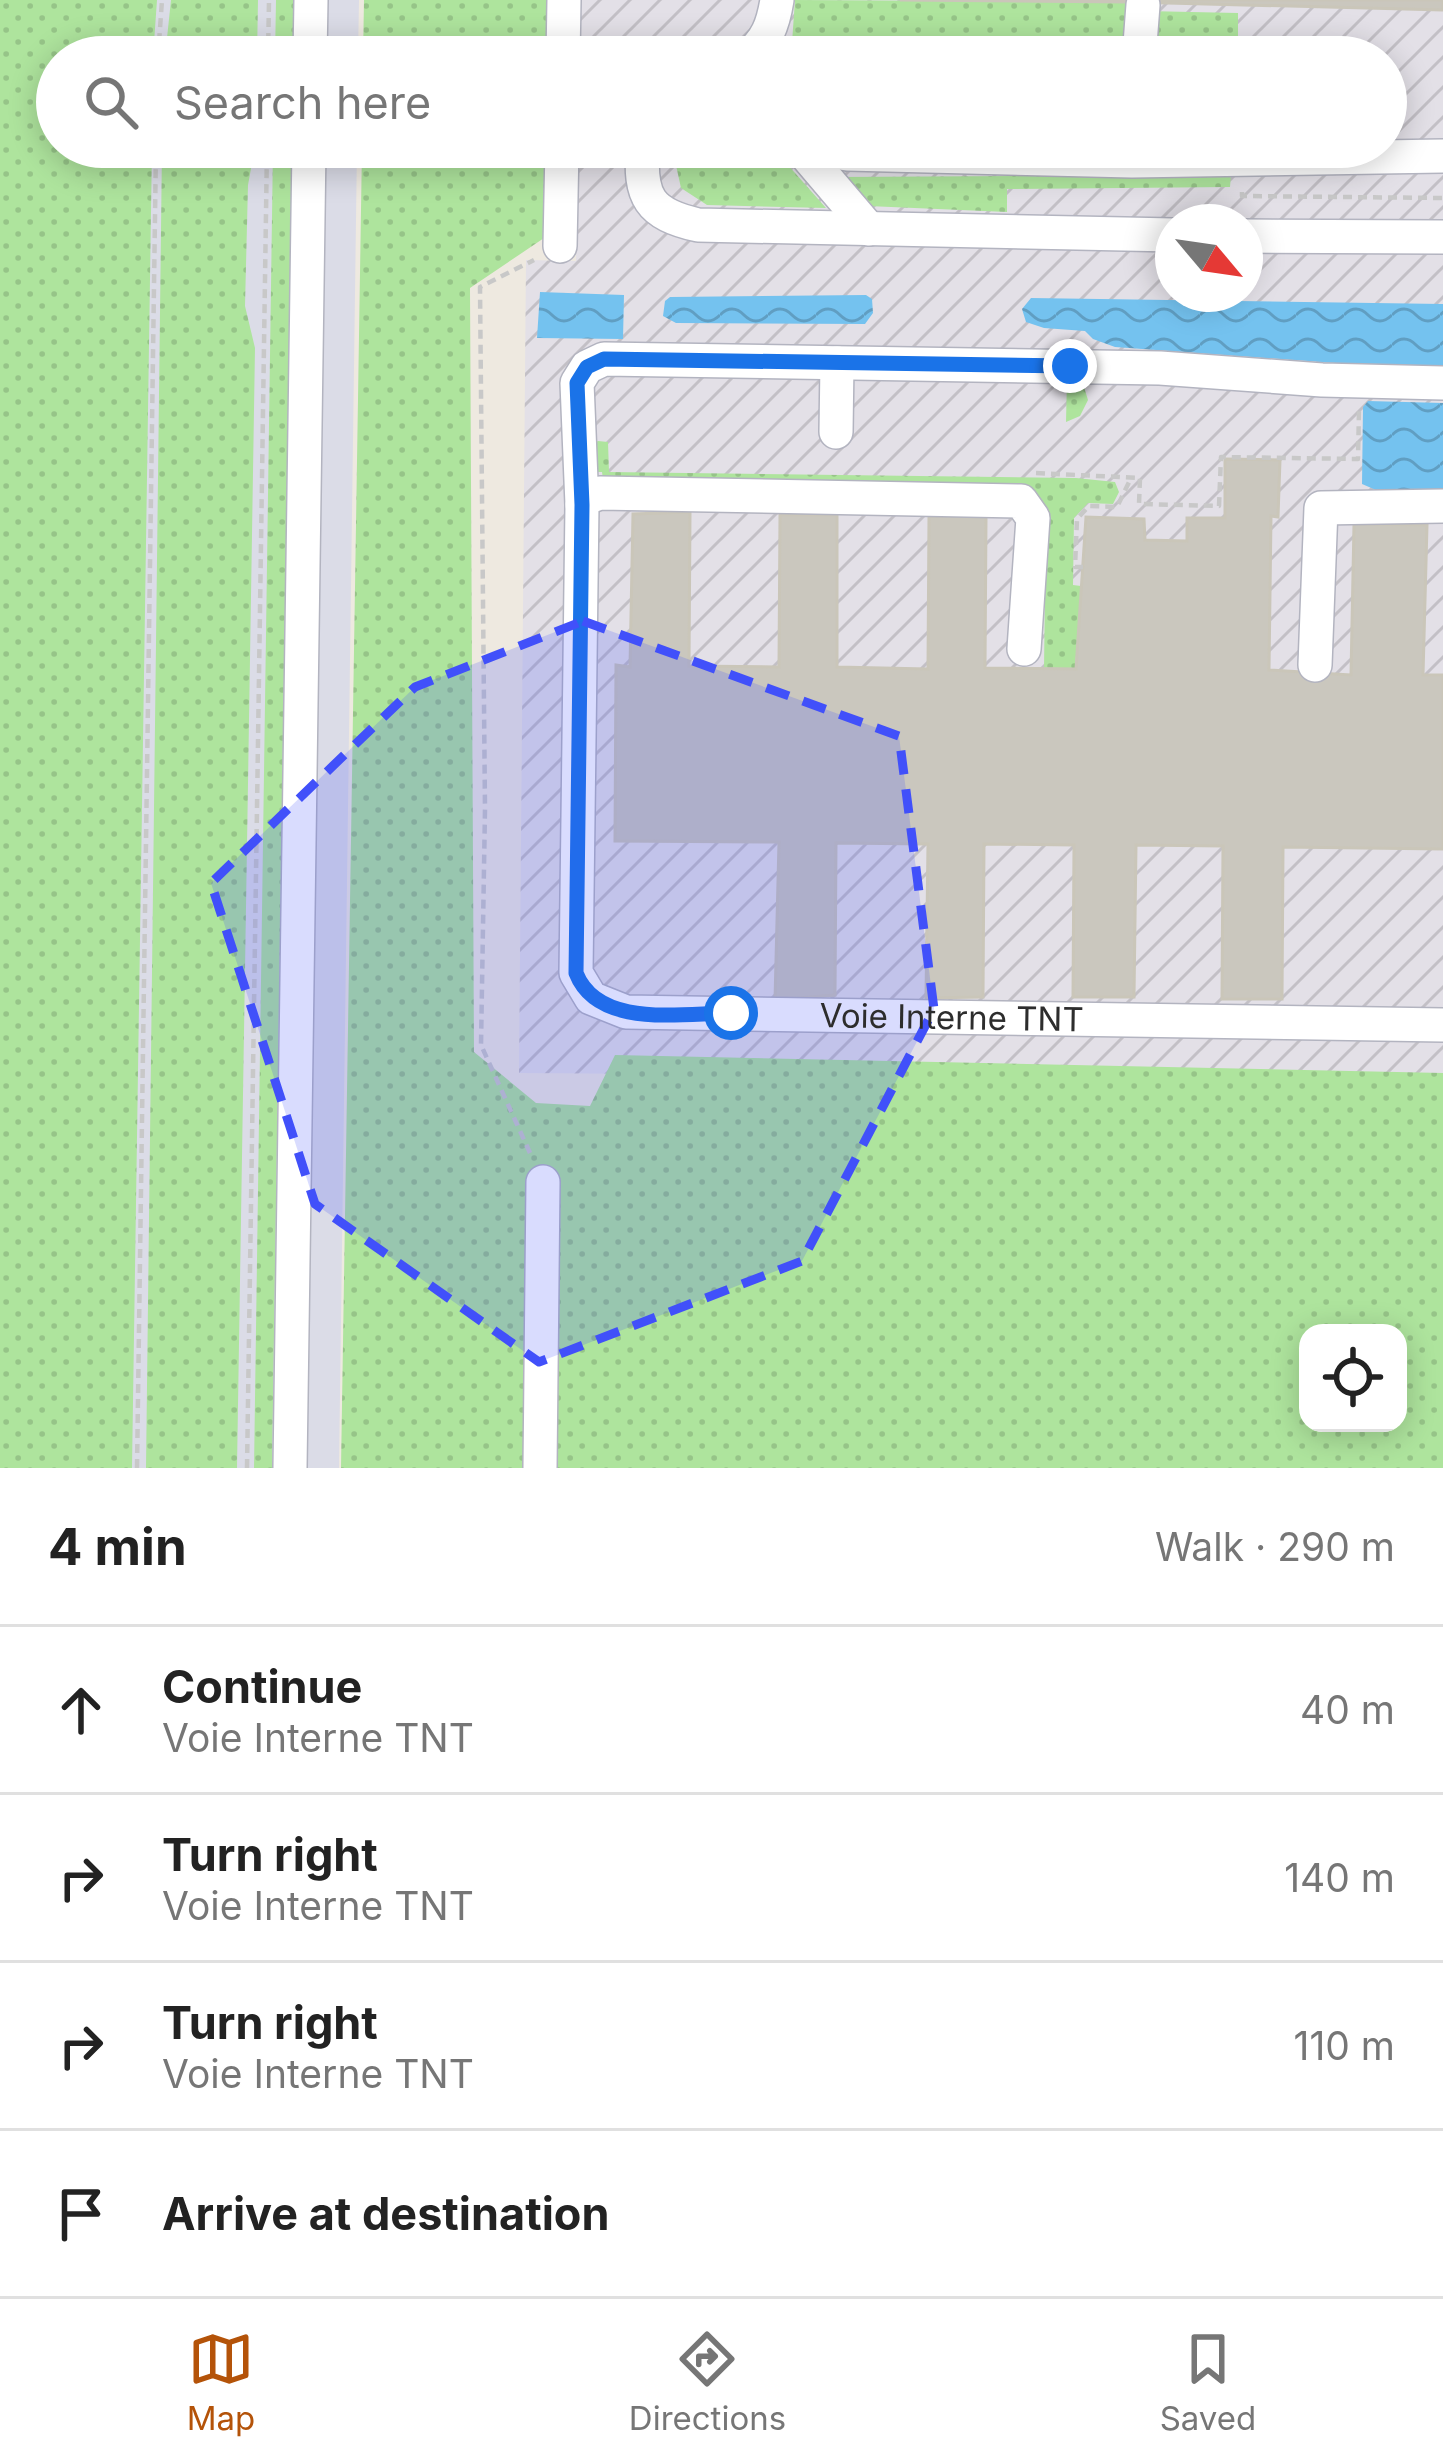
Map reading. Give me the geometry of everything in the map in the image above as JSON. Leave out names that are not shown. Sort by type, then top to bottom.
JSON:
[{"type":"lane","points":[[310,0],[310,36]]},
{"type":"lane","points":[[563,36],[564,0]]},
{"type":"lane","points":[[766,36],[777,0]]},
{"type":"lane","points":[[1141,36],[1143,5]]},
{"type":"lane","points":[[1407,156],[1443,156]]},
{"type":"lane","points":[[290,1468],[309,168]]},
{"type":"lane","points":[[560,246],[562,168]]},
{"type":"lane","points":[[642,168],[647,196],[658,212],[713,226],[1155,235]]},
{"type":"lane","points":[[818,168],[869,229]]},
{"type":"lane","points":[[1263,236],[1443,237]]},
{"type":"lane","name":"Voie Interne TNT","points":[[1443,383],[1160,368],[596,362],[577,383],[582,505],[576,973],[591,998],[626,1012],[1443,1025]]},
{"type":"lane","points":[[836,432],[837,363]]},
{"type":"lane","points":[[582,505],[586,497],[600,493],[1021,501],[1033,518],[1024,649]]},
{"type":"lane","points":[[1316,664],[1321,508],[1443,506]]},
{"type":"lane","points":[[540,1468],[543,1182]]},
{"type":"path","points":[[159,36],[162,0]]},
{"type":"path","points":[[268,36],[269,0]]},
{"type":"path","points":[[137,1468],[157,168]]},
{"type":"path","points":[[247,1468],[267,168]]},
{"type":"path","points":[[1242,168],[1242,196],[1443,198]]},
{"type":"path","points":[[543,1182],[482,1045],[485,786],[480,287],[560,246]]},
{"type":"path","points":[[1034,473],[1140,478],[1139,504],[1219,506],[1221,457],[1358,459],[1360,381]]},
{"type":"path","points":[[1099,476],[1100,465]]},
{"type":"path","points":[[1083,567],[1075,567],[1076,519],[1089,506],[1118,507],[1131,478]]},
{"type":"highlighted area","points":[[583,621],[899,736],[934,1009],[802,1261],[539,1362],[315,1204],[211,883],[415,687]]},
{"type":"shaded area","points":[[0,0],[359,0],[358,36],[36,36],[36,168],[357,168],[339,1468],[0,1468]]},
{"type":"shaded area","points":[[580,0],[1443,0],[1443,1080],[519,1073],[526,260],[576,261],[578,168],[1407,168],[1407,36],[579,36]]},
{"type":"green space","points":[[0,0],[157,0],[154,36],[36,36],[36,168],[152,168],[132,1468],[0,1468]]},
{"type":"green space","points":[[171,0],[258,0],[257,36],[167,36]]},
{"type":"green space","points":[[276,0],[294,0],[293,36],[275,36]]},
{"type":"green space","points":[[364,0],[551,0],[550,36],[363,36]]},
{"type":"green space","points":[[795,0],[1129,2],[1128,36],[792,36]]},
{"type":"green space","points":[[1146,11],[1238,13],[1238,36],[1146,36]]},
{"type":"green space","points":[[162,168],[251,168],[245,306],[255,348],[237,1468],[146,1468]]},
{"type":"green space","points":[[273,168],[292,168],[272,1468],[254,1468]]},
{"type":"green space","points":[[362,168],[548,168],[547,236],[470,288],[474,1052],[536,1103],[590,1106],[615,1055],[1443,1073],[1443,1468],[341,1468]]},
{"type":"green space","points":[[677,168],[791,168],[826,208],[707,205],[681,188]]},
{"type":"green space","points":[[1231,175],[1230,187],[1007,189],[1007,212],[868,206],[838,177]]},
{"type":"green space","points":[[1067,378],[1084,387],[1088,400],[1080,416],[1066,422]]},
{"type":"green space","points":[[608,442],[609,472],[1115,482],[1119,492],[1113,504],[1088,503],[1074,518],[1073,585],[1081,586],[1075,669],[1044,668],[1046,511],[1034,492],[603,479],[602,472],[596,478],[591,445]]},
{"type":"water","points":[[540,292],[624,295],[623,339],[537,338]]},
{"type":"water","points":[[866,295],[872,299],[873,313],[865,324],[676,323],[663,316],[670,297]]},
{"type":"water","points":[[1031,298],[1155,300],[1155,312],[1263,312],[1263,301],[1443,304],[1443,366],[1115,347],[1085,331],[1026,322],[1022,309]]},
{"type":"water","points":[[1368,401],[1443,403],[1443,491],[1376,490],[1362,484],[1363,407]]},
{"type":"building","points":[[900,0],[1443,0],[1443,10],[1129,2]]},
{"type":"building","points":[[1225,459],[1280,460],[1278,517],[1271,516],[1269,670],[1351,675],[1354,524],[1427,525],[1423,675],[1443,675],[1443,849],[1283,847],[1282,999],[1222,999],[1223,846],[1136,845],[1134,997],[1073,997],[1074,845],[984,844],[983,997],[926,998],[928,844],[836,843],[835,995],[775,1000],[779,842],[615,841],[616,665],[630,667],[633,514],[690,512],[689,666],[779,667],[780,515],[837,515],[837,667],[928,669],[929,516],[986,517],[985,668],[1076,669],[1086,517],[1144,519],[1145,540],[1187,541],[1187,518],[1225,518]]},
{"type":"route","points":[[731,1013],[626,1012],[591,998],[576,973],[582,505],[577,383],[581,374],[604,359],[1070,366]]}]
